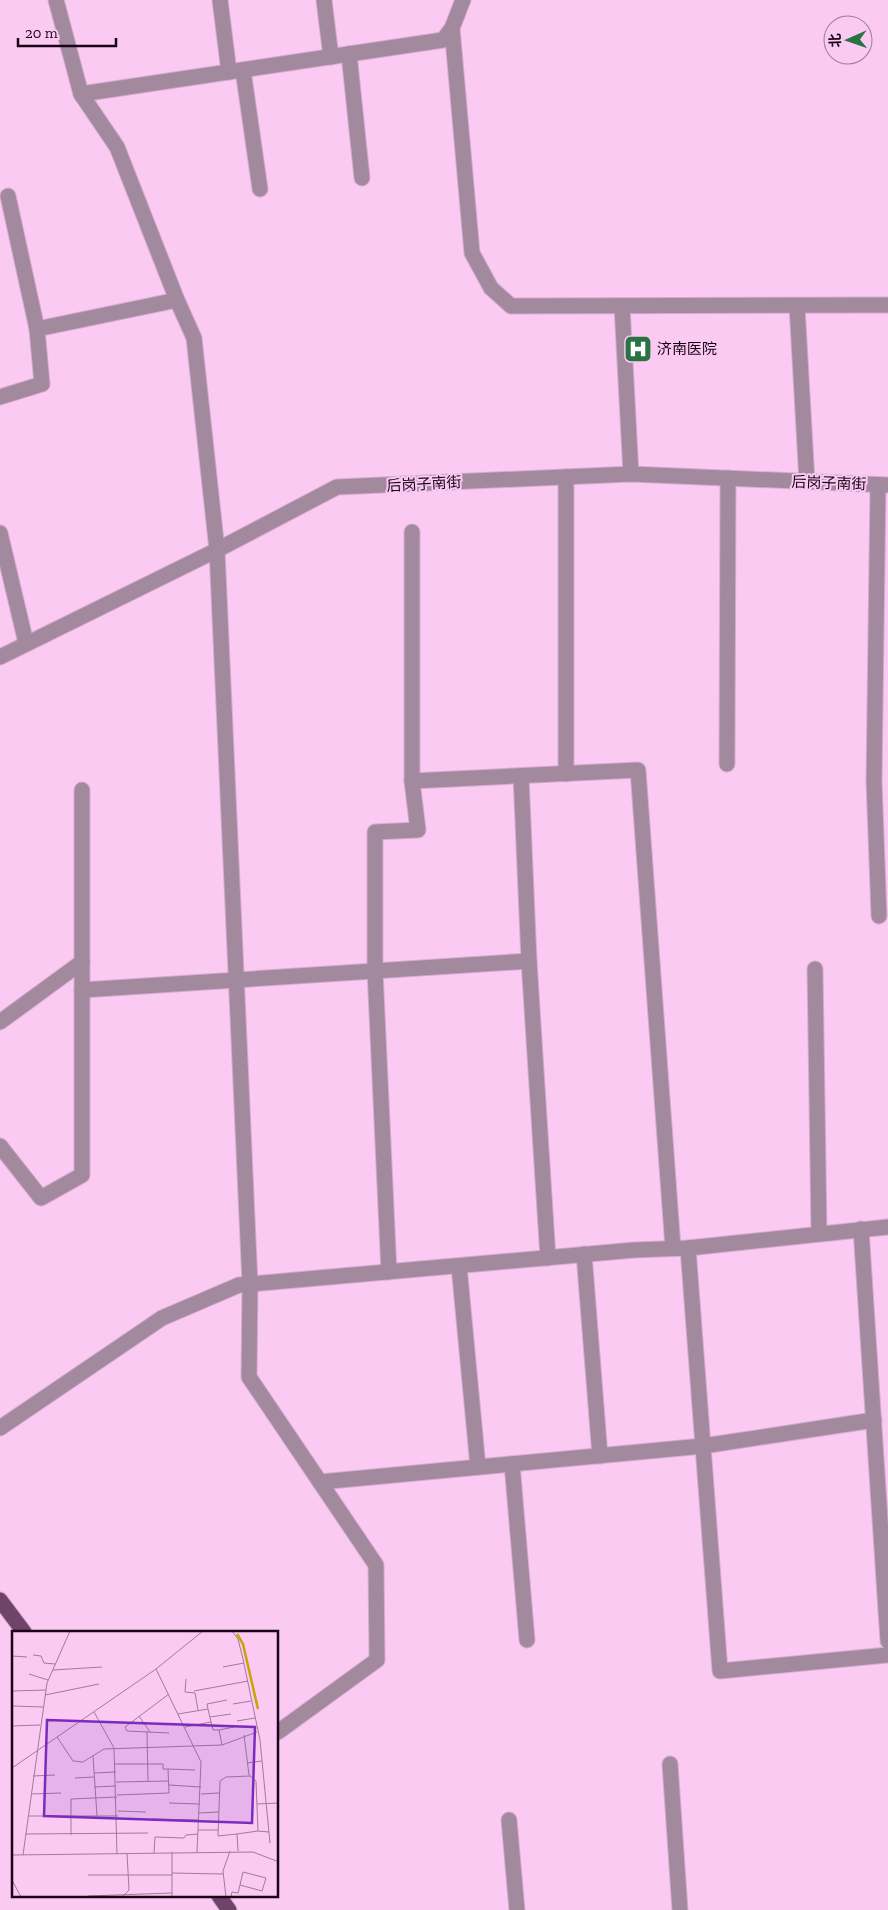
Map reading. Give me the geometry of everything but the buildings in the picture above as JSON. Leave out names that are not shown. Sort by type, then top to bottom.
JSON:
[{"type":"main road","points":[[0,1600],[23,1631]]},
{"type":"main road","points":[[220,1898],[229,1910]]},
{"type":"street","points":[[56,0],[81,94],[117,147],[177,300],[194,338],[217,550],[250,1284],[249,1377],[376,1564],[377,1660],[279,1731]]},
{"type":"street","points":[[220,0],[260,189]]},
{"type":"street","points":[[324,0],[331,57]]},
{"type":"street","points":[[81,94],[443,40],[452,28],[463,0]]},
{"type":"street","points":[[452,28],[472,253],[491,288],[511,306],[888,306]]},
{"type":"street","points":[[349,54],[362,178]]},
{"type":"street","points":[[0,397],[42,384],[37,329],[8,196]]},
{"type":"street","points":[[37,329],[177,300]]},
{"type":"street","points":[[622,306],[631,474]]},
{"type":"street","points":[[797,306],[807,482]]},
{"type":"street","name":"后岗子南街","points":[[0,657],[217,550],[337,487],[631,474],[883,485]]},
{"type":"street","points":[[566,477],[566,774]]},
{"type":"street","points":[[727,764],[728,478]]},
{"type":"street","points":[[879,916],[874,781],[883,485]]},
{"type":"street","points":[[390,1272],[375,971],[375,832],[418,830],[412,781],[412,532]]},
{"type":"street","points":[[0,533],[26,643]]},
{"type":"street","points":[[412,781],[638,770],[680,1248],[703,1446],[720,1671],[888,1655]]},
{"type":"street","points":[[521,776],[529,960],[548,1258]]},
{"type":"street","points":[[0,1146],[41,1198],[82,1174],[82,790]]},
{"type":"street","points":[[82,990],[529,960]]},
{"type":"street","points":[[0,1022],[82,962]]},
{"type":"street","points":[[815,969],[819,1233]]},
{"type":"street","points":[[0,1428],[162,1318],[239,1285],[584,1254],[680,1248],[888,1227]]},
{"type":"street","points":[[861,1229],[888,1641]]},
{"type":"street","points":[[584,1254],[600,1456]]},
{"type":"street","points":[[459,1266],[478,1467]]},
{"type":"street","points":[[320,1482],[703,1446],[874,1420]]},
{"type":"street","points":[[512,1464],[527,1640]]},
{"type":"street","points":[[670,1764],[680,1910]]},
{"type":"street","points":[[509,1820],[517,1910]]},
{"type":"place","name":"济南医院","points":[[638,349]]}]
